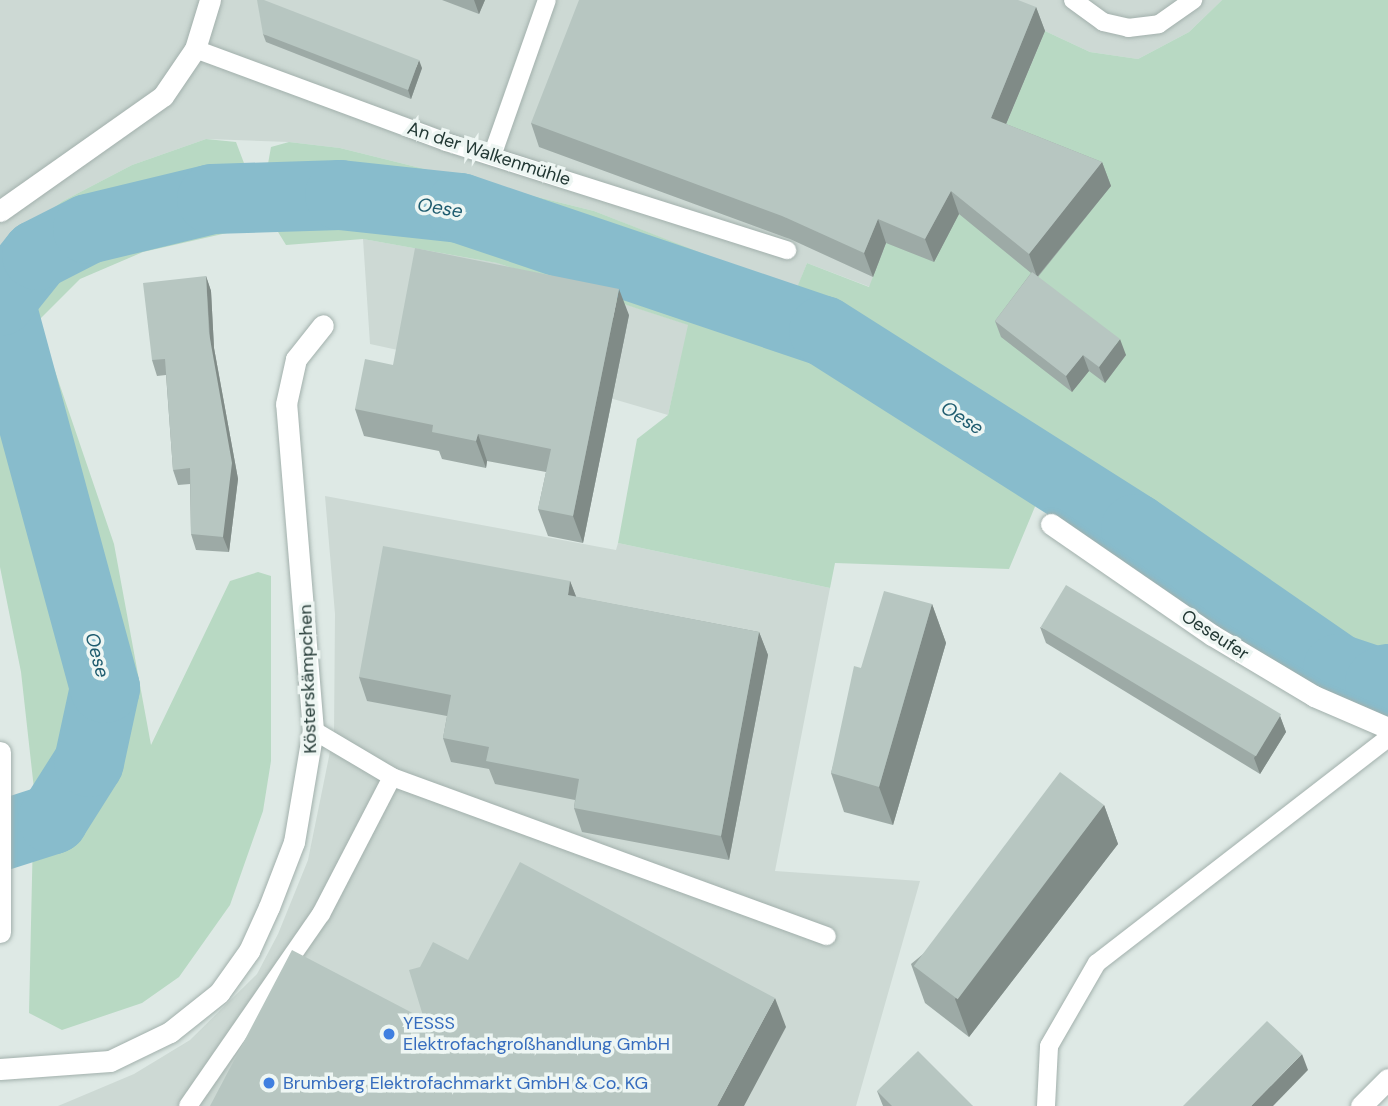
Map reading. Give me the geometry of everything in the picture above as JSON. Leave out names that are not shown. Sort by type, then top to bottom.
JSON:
[{"type":"street","points":[[0,211],[163,96],[195,49],[210,0]]},
{"type":"street","name":"Kösterskämpchen","points":[[0,1069],[110,1061],[170,1032],[219,993],[249,951],[294,842],[313,730],[286,404],[296,359],[323,326]]},
{"type":"street","name":"Oeseufer","points":[[1051,524],[1212,635],[1314,696],[1388,728]]},
{"type":"street","points":[[0,752],[4,788],[0,932]]},
{"type":"street","points":[[1361,1106],[1388,1079]]},
{"type":"lane","points":[[492,156],[547,0]]},
{"type":"lane","points":[[1073,0],[1103,22],[1128,28],[1159,24],[1193,0]]},
{"type":"lane","name":"An der Walkenmühle","points":[[195,49],[492,156],[787,250]]},
{"type":"lane","points":[[313,730],[392,777],[827,936]]},
{"type":"lane","points":[[1046,1106],[1049,1046],[1097,963],[1388,738]]},
{"type":"lane","points":[[188,1106],[321,914],[392,777]]},
{"type":"shaded area","points":[[0,0],[1222,0],[1189,32],[1138,59],[1090,52],[1045,31],[999,141],[935,117],[870,287],[807,263],[796,291],[594,211],[340,148],[289,142],[206,139],[132,165],[63,201],[0,246]]},
{"type":"shaded area","points":[[363,239],[498,263],[689,325],[668,415],[579,389],[370,344]]},
{"type":"shaded area","points":[[325,496],[616,550],[618,543],[830,588],[775,871],[920,881],[856,1106],[58,1106],[134,1074],[190,1040],[257,974],[278,934],[308,860],[334,732],[335,614]]},
{"type":"green space","points":[[1222,0],[1388,0],[1388,656],[1273,609],[1095,476],[932,370],[805,304],[620,234],[451,184],[381,175],[266,175],[271,147],[289,142],[340,148],[594,211],[796,290],[807,263],[869,287],[935,117],[999,141],[1045,31],[1090,52],[1138,59],[1189,32]]},
{"type":"green space","points":[[206,139],[236,142],[247,171],[249,228],[143,252],[80,279],[41,318],[41,330],[114,544],[151,745],[230,581],[258,572],[271,576],[271,761],[263,811],[230,905],[179,977],[142,1003],[62,1030],[29,1013],[34,789],[21,672],[0,567],[0,246],[63,201],[132,165]]},
{"type":"green space","points":[[367,216],[492,239],[622,280],[791,343],[849,374],[1039,497],[1009,569],[835,563],[830,588],[618,543],[637,439],[668,415],[688,325],[497,263],[363,239],[286,245],[275,227],[277,220]]},
{"type":"building","points":[[257,0],[264,0],[419,60],[408,90],[263,34]]},
{"type":"building","points":[[579,0],[1018,0],[1036,7],[991,118],[1102,162],[1029,254],[951,191],[925,239],[878,219],[864,253],[782,216],[531,123]]},
{"type":"building","points":[[415,248],[619,289],[573,516],[538,509],[551,449],[478,434],[476,441],[432,432],[433,425],[355,409],[365,359],[393,365]]},
{"type":"building","points":[[1032,272],[1120,339],[1099,367],[1083,355],[1066,376],[995,321]]},
{"type":"building","points":[[206,276],[209,333],[232,463],[223,537],[191,534],[190,468],[173,470],[165,359],[152,360],[143,283]]},
{"type":"building","points":[[383,546],[570,581],[568,595],[759,632],[721,836],[574,808],[579,779],[486,761],[489,747],[443,738],[451,695],[359,677]]},
{"type":"building","points":[[1066,585],[1281,714],[1256,756],[1041,627]]},
{"type":"building","points":[[884,591],[932,604],[879,787],[831,773],[854,666],[861,668]]},
{"type":"building","points":[[1060,772],[1104,805],[958,999],[914,966]]},
{"type":"building","points":[[520,862],[775,998],[717,1106],[210,1106],[292,950],[424,1019],[409,970],[420,967],[433,942],[468,960]]},
{"type":"building","points":[[1267,1021],[1302,1054],[1251,1106],[1183,1106]]},
{"type":"building","points":[[918,1051],[973,1106],[892,1106],[877,1091]]},
{"type":"waterway","name":"Oese","points":[[0,836],[53,819],[89,762],[105,688],[0,301],[37,255],[88,229],[212,199],[340,195],[460,208],[824,331],[1136,529],[1338,669],[1380,683],[1388,679]]},
{"type":"place","name":"YESSS Elektrofachgroßhandlung GmbH","points":[[389,1034]]},
{"type":"place","name":"Brumberg Elektrofachmarkt GmbH & Co. KG","points":[[269,1083]]}]
